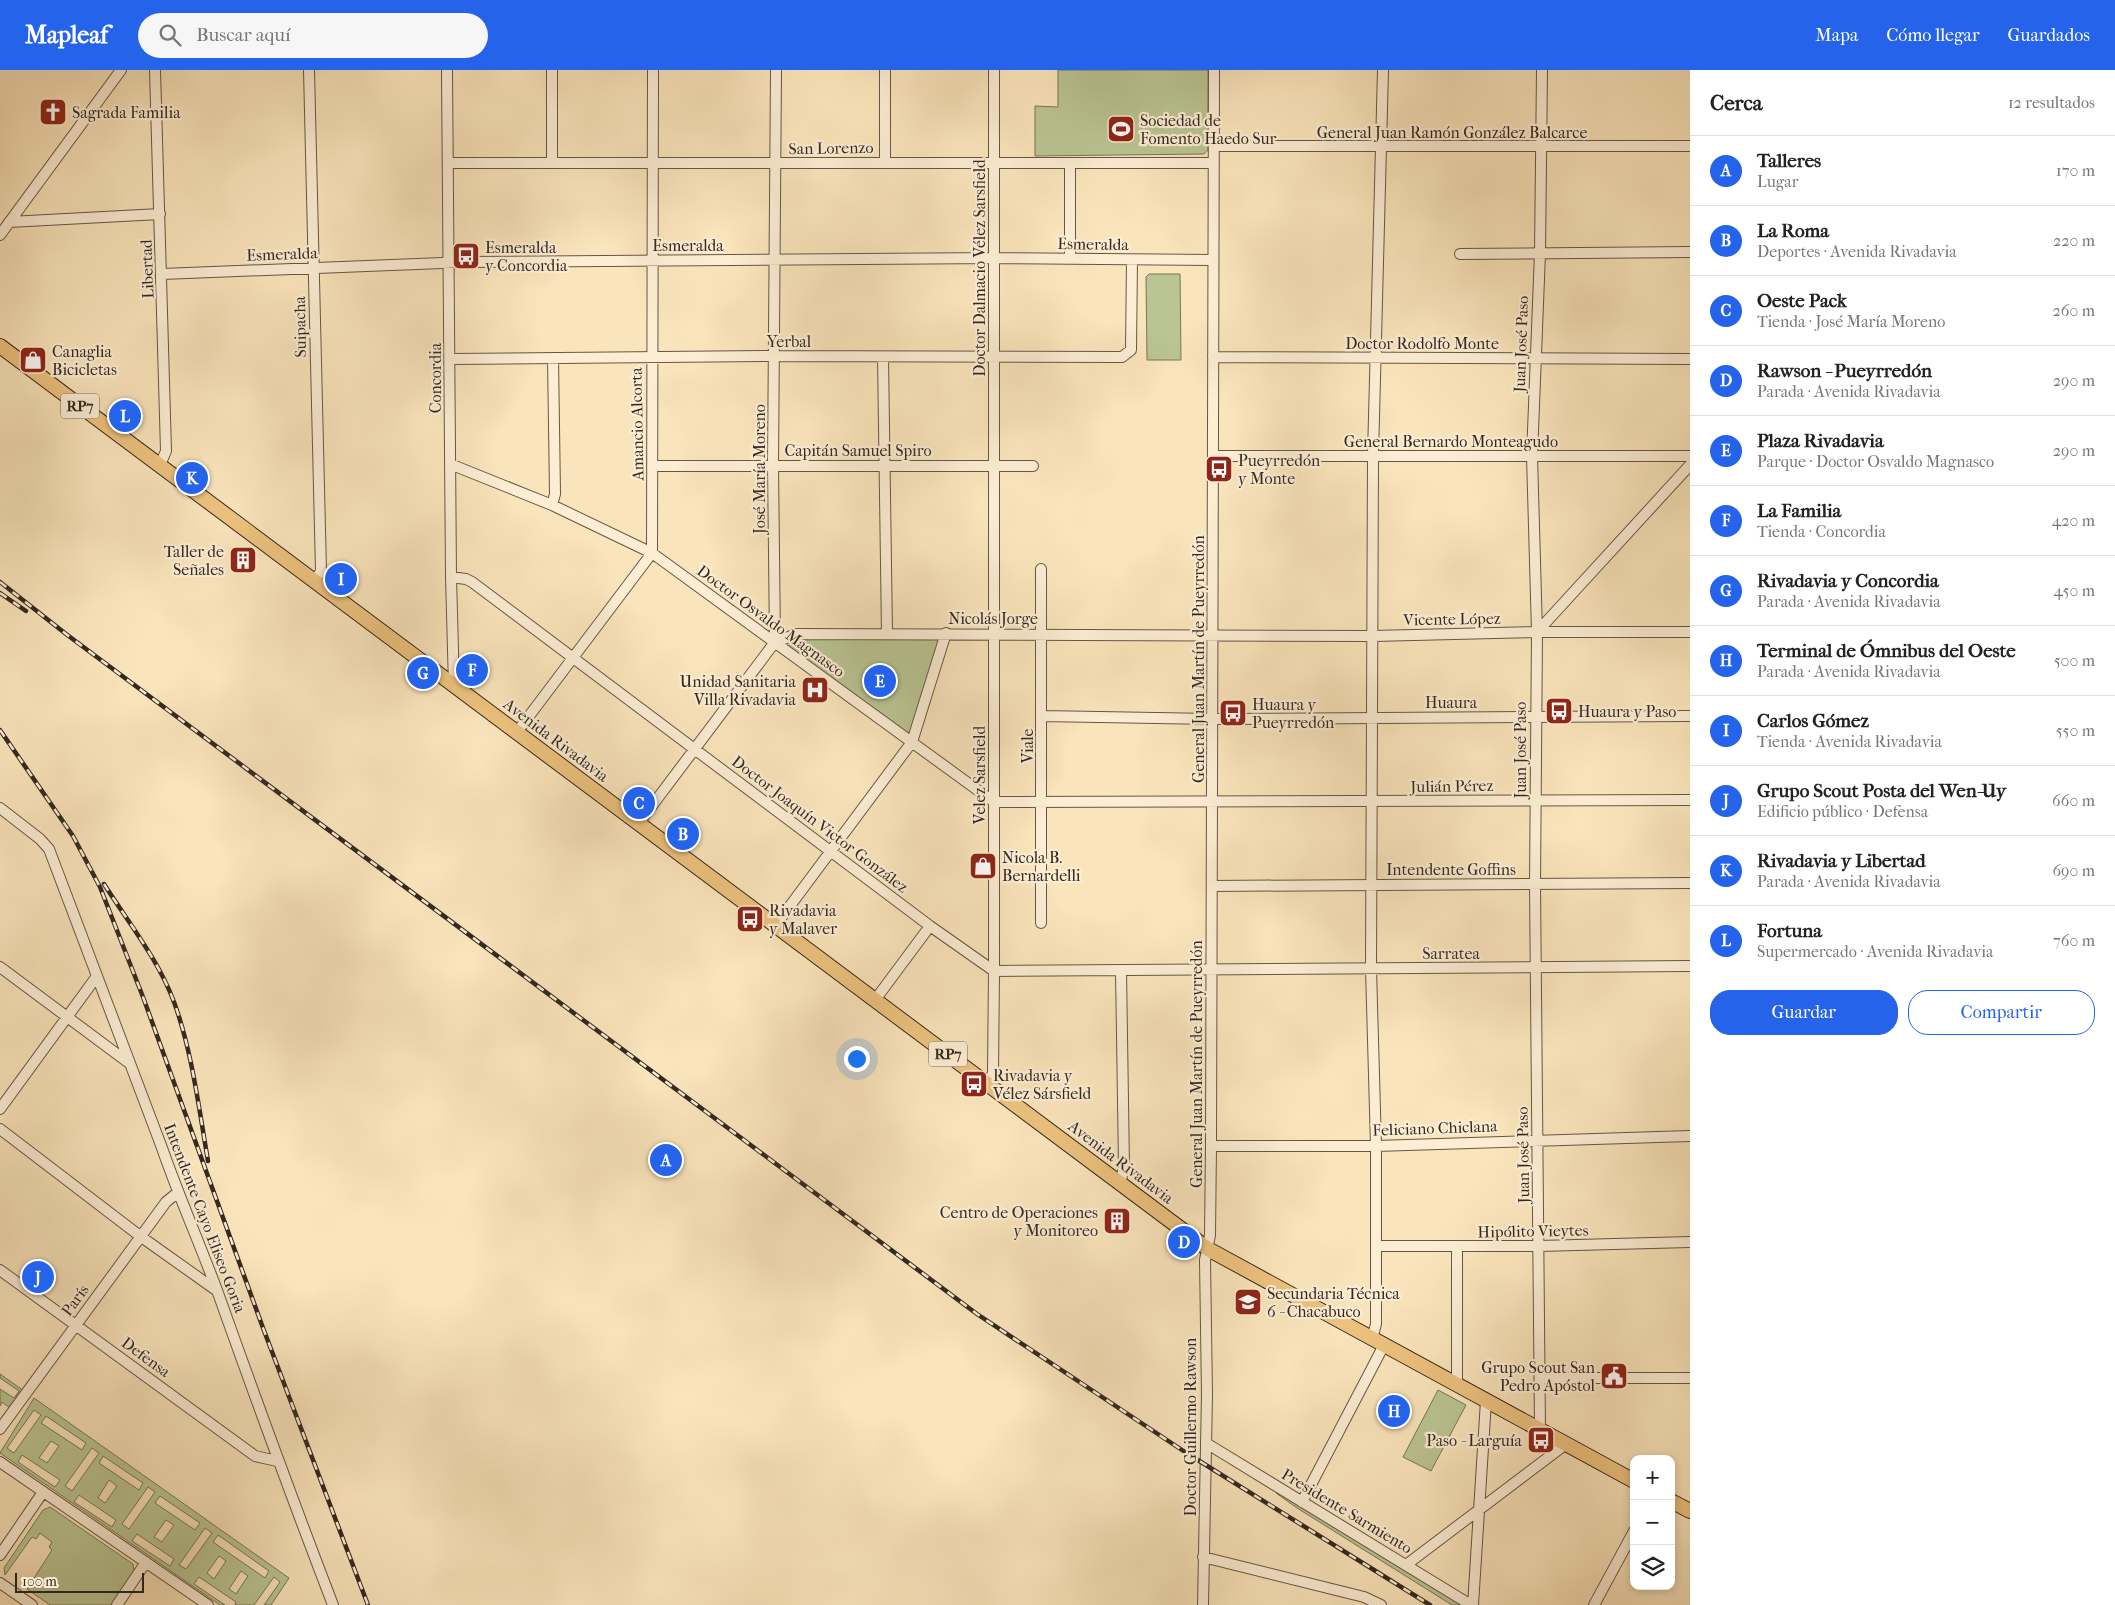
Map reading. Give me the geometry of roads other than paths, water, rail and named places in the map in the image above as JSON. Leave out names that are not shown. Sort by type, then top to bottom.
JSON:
[{"type":"main road","name":"Avenida Rivadavia","points":[[0,346],[1208,1249],[1630,1478]]},
{"type":"main road","points":[[1675,1503],[1690,1511]]},
{"type":"street","points":[[0,234],[121,70]]},
{"type":"street","name":"Libertad","points":[[155,70],[166,450],[160,465]]},
{"type":"street","name":"Suipacha","points":[[309,70],[321,571],[314,582]]},
{"type":"street","name":"Concordia","points":[[447,70],[451,359],[451,577],[454,686]]},
{"type":"street","points":[[552,70],[552,162]]},
{"type":"street","name":"Amancio Alcorta","points":[[652,553],[653,70]]},
{"type":"street","name":"José María Moreno","points":[[775,642],[773,465],[776,70]]},
{"type":"street","points":[[885,162],[886,70]]},
{"type":"street","name":"Doctor Dalmacio Vélez Sarsfield","points":[[993,466],[995,357],[994,70]]},
{"type":"street","name":"General Juan Martín de Pueyrredón","points":[[1208,1249],[1210,1235],[1214,803],[1212,456],[1214,70]]},
{"type":"street","points":[[1302,1502],[1378,1342],[1376,1324],[1376,1146],[1371,969],[1371,884],[1373,802],[1373,455],[1383,70]]},
{"type":"street","name":"Juan José Paso","points":[[1540,1430],[1535,968],[1537,632],[1532,456],[1540,253],[1542,70]]},
{"type":"street","name":"General Juan Ramón González Balcarce","points":[[1214,146],[1690,146]]},
{"type":"street","name":"San Lorenzo","points":[[448,163],[1214,163]]},
{"type":"street","points":[[1070,164],[1070,259]]},
{"type":"street","points":[[9,222],[160,214]]},
{"type":"street","points":[[1460,254],[1690,252]]},
{"type":"street","name":"Esmeralda","points":[[162,274],[450,262],[994,258],[1213,260]]},
{"type":"street","name":"Yerbal","points":[[451,359],[774,356],[1122,357],[1128,355],[1131,350],[1132,260]]},
{"type":"street","points":[[883,357],[887,634]]},
{"type":"street","points":[[552,505],[555,494],[554,358]]},
{"type":"street","name":"Doctor Rodolfo Monte","points":[[1213,358],[1690,360]]},
{"type":"street","name":"General Bernardo Monteagudo","points":[[1212,456],[1690,456]]},
{"type":"street","name":"Doctor Osvaldo Magnasco","points":[[450,464],[552,505],[652,553],[994,802]]},
{"type":"street","points":[[1537,632],[1690,465]]},
{"type":"street","name":"Capitán Samuel Spiro","points":[[653,466],[1033,466]]},
{"type":"street","name":"Velez Sarsfield","points":[[989,1085],[993,1072],[994,971],[993,466]]},
{"type":"street","points":[[517,732],[652,553]]},
{"type":"street","name":"Viale","points":[[1041,569],[1041,923]]},
{"type":"street","name":"Doctor Joaquín Victor González","points":[[451,577],[466,579],[472,582],[930,926],[994,971]]},
{"type":"street","name":"Vicente López","points":[[1214,635],[1373,636],[1537,632],[1690,632]]},
{"type":"street","points":[[775,926],[912,742],[946,633]]},
{"type":"street","name":"Nicolás Jorge","points":[[775,642],[796,634],[1214,635]]},
{"type":"street","points":[[639,824],[775,642]]},
{"type":"street","name":"Huaura","points":[[1042,716],[1213,719],[1690,716]]},
{"type":"street","name":"Julián Pérez","points":[[1214,803],[1690,800]]},
{"type":"street","points":[[994,802],[1214,803]]},
{"type":"street","name":"Intendente Cayo Eliseo Goria","points":[[1,810],[45,843],[98,976],[177,1193],[217,1290],[332,1605]]},
{"type":"street","name":"Intendente Goffins","points":[[1212,886],[1690,883]]},
{"type":"street","points":[[875,1000],[930,926]]},
{"type":"street","name":"Sarratea","points":[[1212,970],[1690,966]]},
{"type":"street","points":[[0,967],[129,1063]]},
{"type":"street","points":[[1120,1184],[1124,1167],[1122,970]]},
{"type":"street","points":[[994,971],[1212,970]]},
{"type":"street","points":[[0,1109],[98,976]]},
{"type":"street","points":[[0,1129],[140,1236],[217,1290]]},
{"type":"street","name":"Feliciano Chiclana","points":[[1211,1146],[1376,1146],[1690,1136]]},
{"type":"street","name":"París","points":[[0,1429],[140,1236],[166,1202],[177,1193]]},
{"type":"street","name":"Hipólito Vieytes","points":[[1376,1246],[1539,1246],[1690,1242]]},
{"type":"street","points":[[1456,1385],[1457,1247]]},
{"type":"street","name":"Doctor Guillermo Rawson","points":[[1203,1605],[1206,1443],[1205,1260],[1208,1249]]},
{"type":"street","name":"Defensa","points":[[0,1270],[255,1456],[278,1461]]},
{"type":"street","points":[[1540,1378],[1690,1378]]},
{"type":"street","points":[[1472,1605],[1481,1507],[1486,1401]]},
{"type":"street","name":"Presidente Sarmiento","points":[[1206,1443],[1472,1605]]},
{"type":"street","points":[[1406,1565],[1566,1444]]},
{"type":"street","points":[[0,1462],[208,1605]]},
{"type":"street","points":[[0,1555],[43,1492]]},
{"type":"street","points":[[1594,1605],[1630,1539]]},
{"type":"street","points":[[1203,1557],[1378,1604]]},
{"type":"street","points":[[117,1605],[146,1562]]},
{"type":"street","points":[[0,1583],[32,1605]]},
{"type":"railway","points":[[0,582],[66,634],[977,1314],[1185,1452],[1430,1605]]},
{"type":"railway","points":[[0,593],[26,611]]},
{"type":"railway","points":[[0,730],[73,836],[100,887],[143,997],[263,1328],[368,1605]]},
{"type":"railway","points":[[104,884],[160,971],[174,1002],[186,1040],[208,1161]]},
{"type":"place","name":"Sagrada Familia","points":[[53,112]]},
{"type":"place","name":"Sociedad de Fomento Haedo Sur","points":[[1121,129]]},
{"type":"place","name":"Esmeralda y Concordia","points":[[466,256]]},
{"type":"place","name":"Canaglia Bicicletas","points":[[33,360]]},
{"type":"place","name":"Fortuna","points":[[125,416]]},
{"type":"place","name":"Pueyrredón y Monte","points":[[1219,469]]},
{"type":"place","name":"Rivadavia y Libertad","points":[[192,478]]},
{"type":"place","name":"Taller de Señales","points":[[243,560]]},
{"type":"place","name":"Carlos Gómez","points":[[341,579]]},
{"type":"place","name":"La Familia","points":[[472,670]]},
{"type":"place","name":"Rivadavia y Concordia","points":[[423,673]]},
{"type":"place","name":"Plaza Rivadavia","points":[[880,681]]},
{"type":"place","name":"Unidad Sanitaria Villa Rivadavia","points":[[815,690]]},
{"type":"place","name":"Huaura y Paso","points":[[1559,711]]},
{"type":"place","name":"Huaura y Pueyrredón","points":[[1233,713]]},
{"type":"place","name":"Oeste Pack","points":[[639,803]]},
{"type":"place","name":"La Roma","points":[[683,834]]},
{"type":"place","name":"Nicola B. Bernardelli","points":[[983,866]]},
{"type":"place","name":"Rivadavia y Malaver","points":[[750,919]]},
{"type":"place","name":"Rivadavia y Vélez Sársfield","points":[[974,1084]]},
{"type":"place","name":"Talleres","points":[[666,1160]]},
{"type":"place","name":"Centro de Operaciones y Monitoreo","points":[[1117,1221]]},
{"type":"place","name":"Rawson - Pueyrredón","points":[[1184,1242]]},
{"type":"place","name":"Grupo Scout Posta del Wen-Uy","points":[[38,1277]]},
{"type":"place","name":"Secundaria Técnica 6 - Chacabuco","points":[[1248,1302]]},
{"type":"place","name":"Grupo Scout San Pedro Apóstol","points":[[1614,1376]]},
{"type":"place","name":"Terminal de Ómnibus del Oeste","points":[[1394,1411]]},
{"type":"place","name":"Paso - Larguía","points":[[1541,1440]]}]
